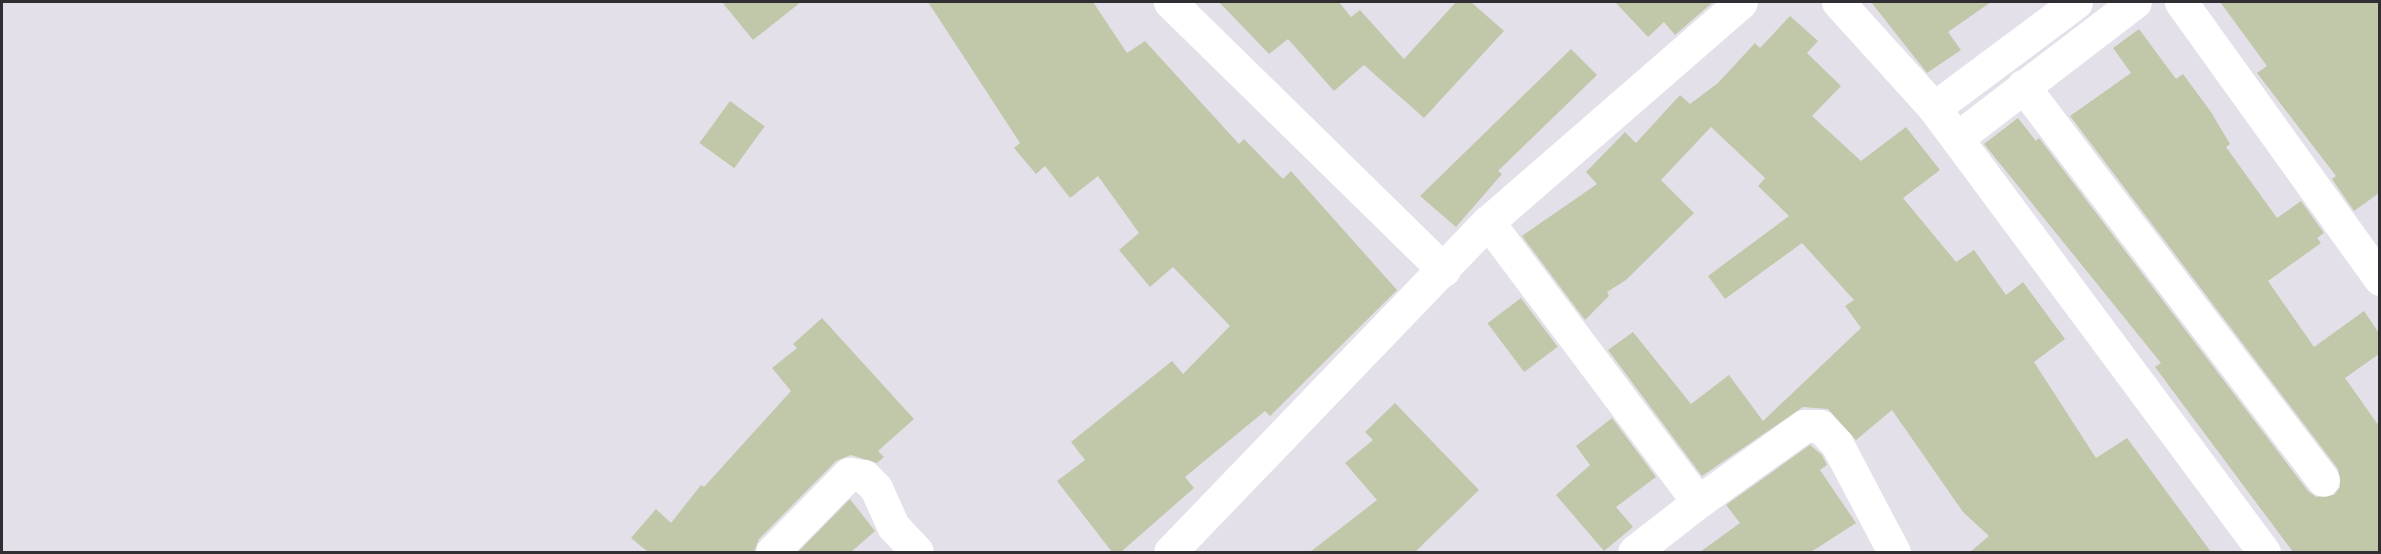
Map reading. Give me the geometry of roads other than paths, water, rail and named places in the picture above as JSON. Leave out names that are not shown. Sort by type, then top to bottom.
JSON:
[{"type":"street","points":[[1170,2],[1444,270]]},
{"type":"street","points":[[1170,552],[1488,222],[1741,2]]},
{"type":"street","points":[[1838,2],[1934,108],[2264,552]]},
{"type":"street","points":[[1934,108],[2076,2]]},
{"type":"street","points":[[1957,138],[2135,2]]},
{"type":"street","points":[[2181,2],[2379,279]]},
{"type":"street","points":[[2023,86],[2323,480]]},
{"type":"street","points":[[1488,222],[1698,502]]},
{"type":"street","points":[[1634,552],[1698,502],[1804,426],[1820,426],[1837,444],[1894,552]]},
{"type":"street","points":[[772,552],[849,474],[864,476],[876,488],[893,526],[917,552]]}]
